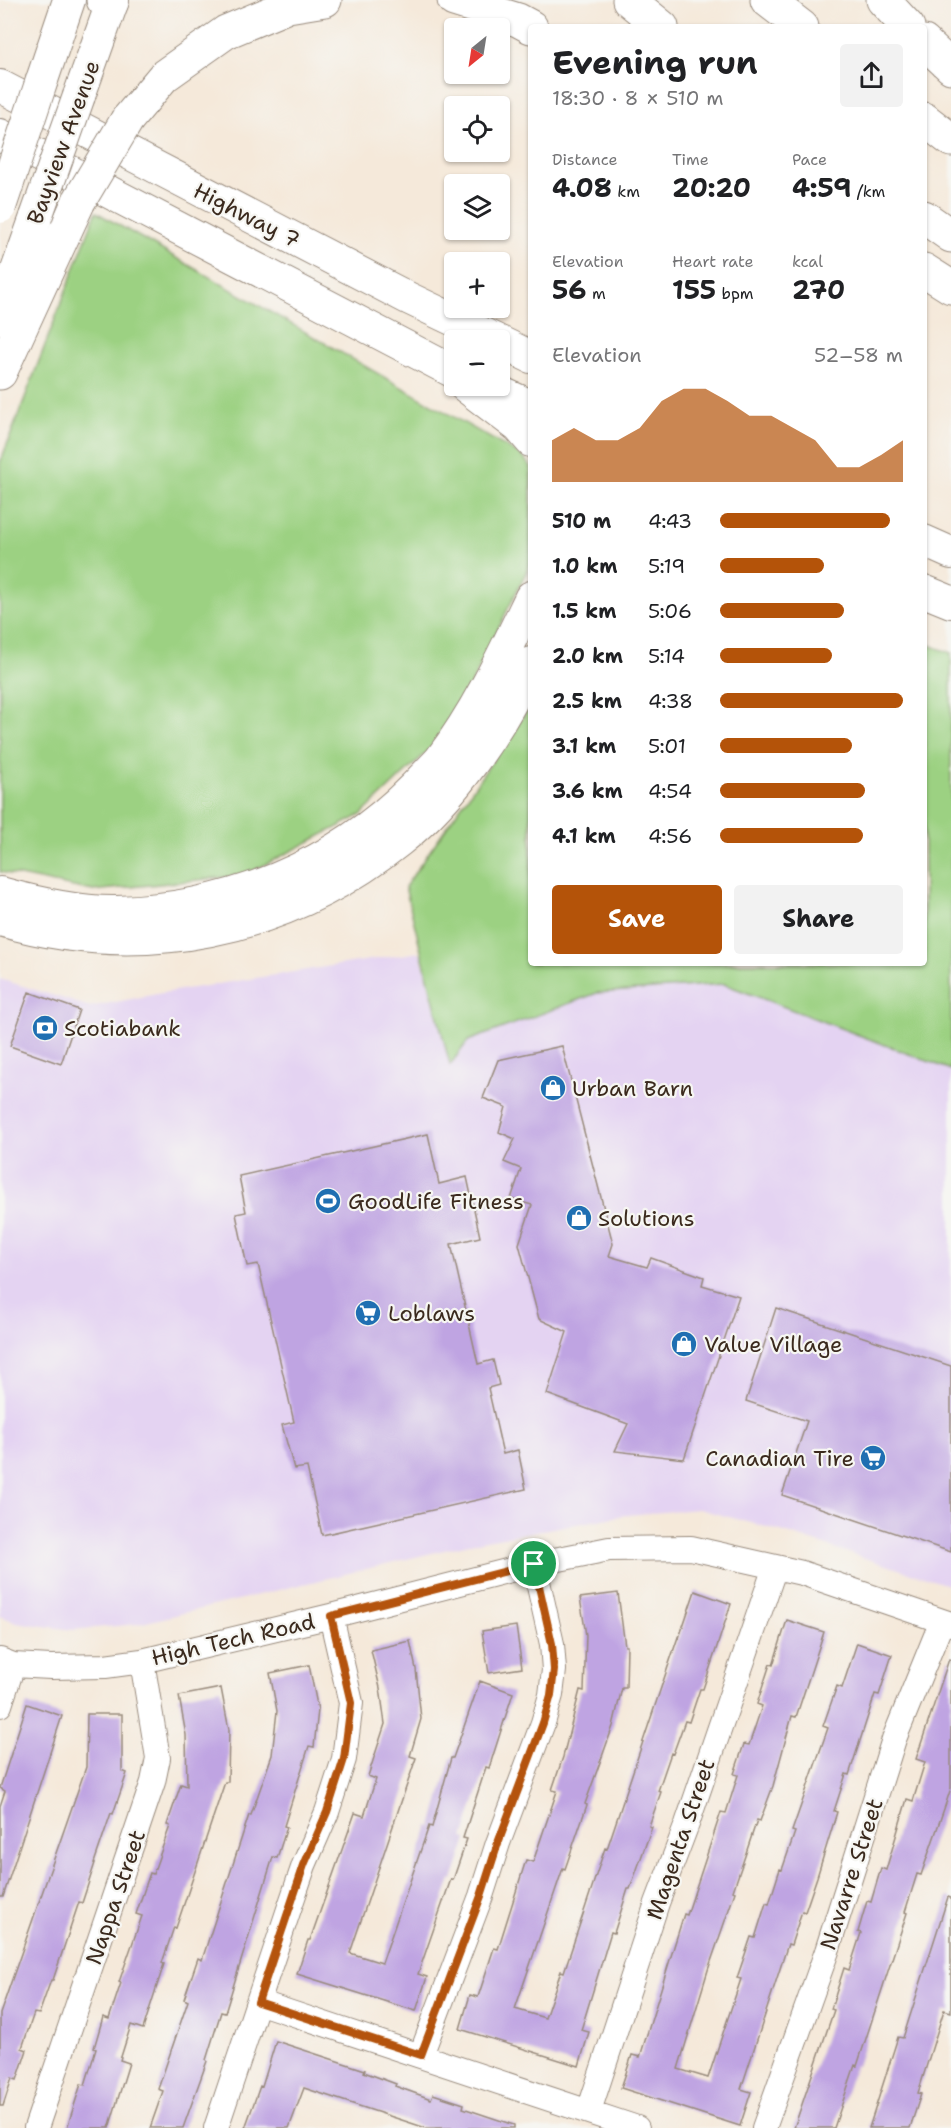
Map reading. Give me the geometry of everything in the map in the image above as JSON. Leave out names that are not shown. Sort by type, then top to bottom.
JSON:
[{"type":"highway","points":[[0,373],[79,201],[128,120],[164,76],[226,32],[288,6],[325,0]]},
{"type":"highway","points":[[454,0],[518,20],[528,25]]},
{"type":"highway","points":[[629,0],[658,24]]},
{"type":"highway","points":[[767,0],[798,24]]},
{"type":"highway","points":[[883,0],[905,24]]},
{"type":"highway","points":[[927,45],[951,67]]},
{"type":"highway","points":[[927,121],[951,140]]},
{"type":"highway","points":[[927,219],[951,236]]},
{"type":"highway","points":[[927,272],[951,287]]},
{"type":"main road","name":"Bayview Avenue","points":[[0,207],[69,0]]},
{"type":"main road","name":"Bayview Avenue","points":[[0,318],[79,96],[109,1]]},
{"type":"main road","name":"Highway 7","points":[[0,86],[408,298],[475,330]]},
{"type":"main road","name":"Highway 7","points":[[0,135],[444,369]]},
{"type":"main road","name":"Highway 7","points":[[510,347],[528,356]]},
{"type":"main road","points":[[478,396],[519,427],[528,438]]},
{"type":"main road","points":[[508,396],[528,405]]},
{"type":"main road","points":[[927,542],[951,553]]},
{"type":"main road","points":[[927,592],[951,602]]},
{"type":"main road","points":[[0,893],[44,905],[114,912],[182,907],[242,893],[297,871],[355,838],[398,803],[438,762],[477,704],[528,603]]},
{"type":"main road","points":[[0,920],[33,930],[129,939],[220,930],[264,916],[314,896],[374,860],[400,840],[431,810],[463,775],[492,734],[528,669]]},
{"type":"street","name":"High Tech Road","points":[[7,1662],[105,1666],[142,1661],[534,1564],[609,1549],[691,1548],[802,1573],[946,1622]]},
{"type":"street","points":[[421,2055],[481,1896],[551,1695],[554,1670],[552,1644],[534,1564]]},
{"type":"street","name":"Magenta Street","points":[[589,2111],[657,1903],[687,1824],[775,1567]]},
{"type":"street","points":[[216,2128],[304,1865],[327,1812],[344,1759],[351,1703],[331,1616]]},
{"type":"street","name":"Navarre Street","points":[[764,2128],[827,1951],[894,1739],[946,1622]]},
{"type":"street","name":"Nappa Street","points":[[36,2128],[122,1878],[155,1774],[158,1758],[142,1661]]},
{"type":"street","points":[[0,1705],[7,1662]]},
{"type":"street","points":[[258,2002],[638,2128]]},
{"type":"shaded area","points":[[420,952],[450,1065],[467,1041],[597,993],[725,984],[951,1070],[951,1586],[781,1531],[699,1509],[627,1515],[486,1540],[138,1624],[72,1630],[16,1622],[0,1616],[0,979],[90,1007],[162,993]]},
{"type":"green space","points":[[96,212],[522,456],[528,463],[528,568],[447,733],[361,815],[245,875],[93,891],[0,872],[0,463]]},
{"type":"green space","points":[[927,644],[951,653],[951,1070],[724,984],[597,993],[468,1041],[450,1065],[405,887],[528,709],[528,966],[927,966]]},
{"type":"building","name":"Scotiabank","points":[[29,992],[79,1010],[61,1064],[10,1046]]},
{"type":"building","points":[[562,1046],[613,1244],[609,1256],[647,1267],[651,1258],[704,1277],[702,1285],[739,1296],[684,1459],[615,1451],[628,1424],[547,1394],[567,1332],[539,1319],[519,1244],[532,1205],[511,1199],[521,1169],[504,1162],[515,1139],[499,1132],[506,1107],[483,1098],[498,1060]]},
{"type":"building","name":"Loblaws","points":[[428,1134],[439,1184],[467,1177],[480,1237],[451,1244],[478,1364],[493,1360],[499,1385],[488,1388],[503,1454],[518,1450],[526,1489],[322,1535],[307,1467],[294,1469],[282,1425],[294,1422],[258,1264],[247,1266],[236,1214],[246,1212],[239,1176]]},
{"type":"building","name":"Canadian Tire","points":[[776,1308],[951,1366],[951,1552],[782,1495],[807,1421],[746,1401]]},
{"type":"building","points":[[695,1591],[731,1604],[703,1689],[700,1689],[689,1722],[685,1721],[673,1754],[671,1753],[649,1826],[652,1827],[614,1933],[611,1932],[581,2030],[589,2032],[579,2066],[460,2029],[470,1995],[478,1997],[494,1948],[498,1949],[526,1860],[533,1862],[557,1791],[552,1790],[580,1690],[584,1691],[586,1635],[580,1598],[618,1593],[625,1646],[627,1646],[626,1688],[622,1688],[613,1726],[585,1804],[587,1805],[515,2009],[545,2018],[561,1971],[564,1972]]},
{"type":"building","points":[[787,1620],[824,1632],[796,1717],[792,1716],[773,1786],[760,1821],[757,1820],[733,1891],[735,1892],[678,2069],[708,2078],[741,1979],[737,1978],[751,1937],[755,1938],[766,1903],[769,1904],[795,1832],[792,1831],[828,1728],[823,1726],[837,1686],[842,1688],[857,1643],[892,1655],[879,1695],[875,1694],[849,1775],[846,1774],[817,1877],[805,1912],[802,1911],[791,1945],[788,1944],[741,2089],[751,2092],[740,2126],[621,2088],[632,2055],[640,2057],[684,1914],[687,1915],[721,1812],[726,1813],[738,1775],[734,1774],[744,1744],[749,1745],[762,1706],[757,1704],[770,1664],[773,1665]]},
{"type":"building","points":[[516,1626],[522,1668],[489,1673],[482,1631]]},
{"type":"building","points":[[410,1641],[416,1669],[421,1719],[410,1756],[416,1758],[350,1953],[382,1963],[429,1826],[432,1827],[451,1758],[453,1758],[480,1681],[513,1693],[463,1838],[467,1839],[418,1974],[427,1977],[416,2011],[297,1974],[355,1813],[364,1816],[376,1779],[368,1776],[385,1724],[371,1650]]},
{"type":"building","points":[[949,1659],[951,1660],[951,1788],[921,1875],[917,1874],[905,1912],[907,1913],[857,2066],[855,2065],[834,2128],[794,2128],[834,2010],[831,2009],[844,1968],[849,1970],[861,1933],[858,1932],[867,1901],[871,1902],[881,1868],[886,1870],[907,1799],[913,1801],[925,1762],[916,1759]]},
{"type":"building","points":[[309,1665],[318,1710],[314,1747],[309,1746],[284,1826],[287,1827],[277,1858],[273,1857],[225,2013],[221,2012],[207,2061],[183,2128],[150,2128],[163,2091],[158,2089],[188,2001],[184,1999],[198,1958],[202,1960],[249,1815],[251,1815],[272,1755],[277,1711],[270,1673]]},
{"type":"building","points":[[221,1688],[229,1730],[228,1782],[225,1782],[176,1928],[174,1927],[143,2029],[131,2025],[120,2060],[129,2063],[109,2128],[67,2128],[81,2084],[85,2085],[103,2017],[109,2019],[121,1983],[119,1982],[142,1916],[136,1914],[170,1826],[167,1825],[181,1784],[187,1786],[186,1735],[179,1696]]},
{"type":"building","points":[[27,1704],[62,1716],[3,1897],[0,1897],[0,1806],[5,1791],[0,1788]]},
{"type":"building","points":[[87,1714],[122,1714],[122,1771],[127,1773],[53,1980],[51,1980],[39,2014],[34,2013],[22,2048],[27,2050],[17,2080],[12,2078],[3,2106],[0,2106],[0,2014],[86,1767]]},
{"type":"building","points":[[948,1897],[951,1898],[951,2012],[944,2010],[918,2093],[921,2094],[910,2128],[869,2128],[898,2037],[903,2038]]},
{"type":"building","points":[[276,2041],[365,2070],[364,2072],[396,2084],[395,2086],[431,2099],[433,2094],[464,2104],[463,2108],[514,2125],[514,2128],[426,2128],[304,2088],[289,2128],[245,2128],[260,2086],[262,2087]]},
{"type":"place","name":"Scotiabank","points":[[45,1028]]},
{"type":"place","name":"Urban Barn","points":[[553,1088]]},
{"type":"place","name":"GoodLife Fitness","points":[[328,1201]]},
{"type":"place","name":"Solutions","points":[[579,1218]]},
{"type":"place","name":"Loblaws","points":[[368,1313]]},
{"type":"place","name":"Value Village","points":[[684,1344]]},
{"type":"place","name":"Canadian Tire","points":[[873,1458]]},
{"type":"route","points":[[534,1564],[552,1644],[554,1670],[551,1695],[481,1896],[421,2055],[258,2002],[304,1865],[327,1812],[344,1759],[351,1703],[331,1616],[534,1564]]}]
